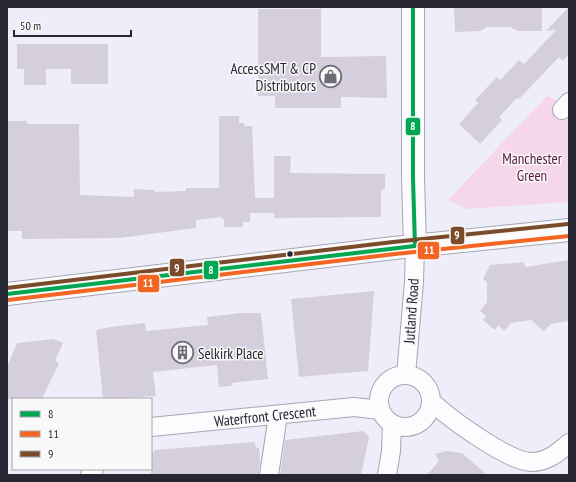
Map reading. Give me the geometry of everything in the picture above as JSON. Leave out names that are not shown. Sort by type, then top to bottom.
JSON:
[{"type":"main road","name":"Jutland Road","points":[[413,7],[412,170],[415,246]]},
{"type":"main road","points":[[7,294],[415,246],[569,230]]},
{"type":"street","name":"Jutland Road","points":[[406,375],[414,282],[415,246]]},
{"type":"street","points":[[406,375],[415,377],[422,381],[431,394],[429,409],[421,422],[414,426],[399,426],[382,416],[379,396],[383,386],[391,378],[406,375]]},
{"type":"street","name":"Waterfront Crescent","points":[[152,427],[354,407],[380,410]]},
{"type":"street","points":[[429,409],[448,417],[516,459],[531,462],[545,460],[556,455],[569,443]]},
{"type":"street","points":[[269,475],[278,415]]},
{"type":"street","points":[[387,475],[391,451],[399,426]]},
{"type":"green space","name":"Manchester Green","points":[[547,96],[569,105],[569,202],[466,209],[448,200]]},
{"type":"building","points":[[454,7],[542,7],[542,31],[516,31],[516,29],[512,29],[512,27],[485,27],[482,31],[455,32]]},
{"type":"building","points":[[569,7],[569,54],[563,61],[559,57],[519,99],[517,98],[499,117],[502,120],[480,144],[459,124],[478,103],[475,100],[497,77],[500,80],[519,60],[524,64],[556,30],[546,31]]},
{"type":"building","name":"AccessSMT & CP Distributors","points":[[258,9],[321,9],[321,57],[386,56],[387,98],[341,97],[341,108],[275,108],[275,96],[258,96]]},
{"type":"building","points":[[17,44],[108,44],[108,84],[71,84],[71,69],[46,69],[46,85],[24,85],[24,69],[17,69]]},
{"type":"building","points":[[219,116],[239,116],[239,123],[244,123],[244,126],[252,126],[255,198],[274,198],[274,156],[291,156],[290,173],[385,174],[385,189],[381,190],[381,217],[274,218],[274,213],[250,213],[250,222],[243,222],[243,227],[224,227],[224,219],[222,219],[222,217],[196,220],[196,228],[120,238],[22,239],[22,231],[8,231],[7,121],[27,121],[27,124],[79,124],[80,195],[134,197],[134,189],[154,190],[155,192],[186,191],[186,188],[219,188]]},
{"type":"building","points":[[569,260],[569,321],[551,324],[544,331],[531,320],[511,323],[504,331],[498,325],[495,330],[483,320],[486,316],[480,311],[487,302],[487,282],[483,279],[490,265],[524,262],[525,267]]},
{"type":"building","points":[[374,291],[368,371],[299,377],[291,299]]},
{"type":"building","name":"Selkirk Place","points":[[241,313],[261,313],[268,379],[231,383],[232,386],[219,387],[217,365],[153,372],[156,396],[103,398],[96,330],[145,323],[146,331],[208,325],[207,317]]},
{"type":"building","points":[[53,339],[63,343],[55,361],[59,363],[42,398],[7,399],[7,367],[17,343]]},
{"type":"building","points":[[363,431],[369,437],[361,475],[280,475],[285,440]]},
{"type":"building","points":[[255,442],[256,448],[259,447],[259,475],[151,475],[152,453],[155,452],[154,450]]},
{"type":"building","points":[[446,451],[462,453],[487,475],[427,475],[439,461],[435,454]]},
{"type":"transit line","name":"8","points":[[413,7],[413,178],[415,246]]},
{"type":"transit line","name":"9","points":[[7,288],[393,242],[568,224]]},
{"type":"transit line","name":"11","points":[[8,300],[395,254],[569,236]]},
{"type":"transit line","name":"8","points":[[7,294],[415,246]]},
{"type":"place","name":"AccessSMT & CP Distributors","points":[[331,77]]},
{"type":"place","name":"Selkirk Place","points":[[182,353]]}]
